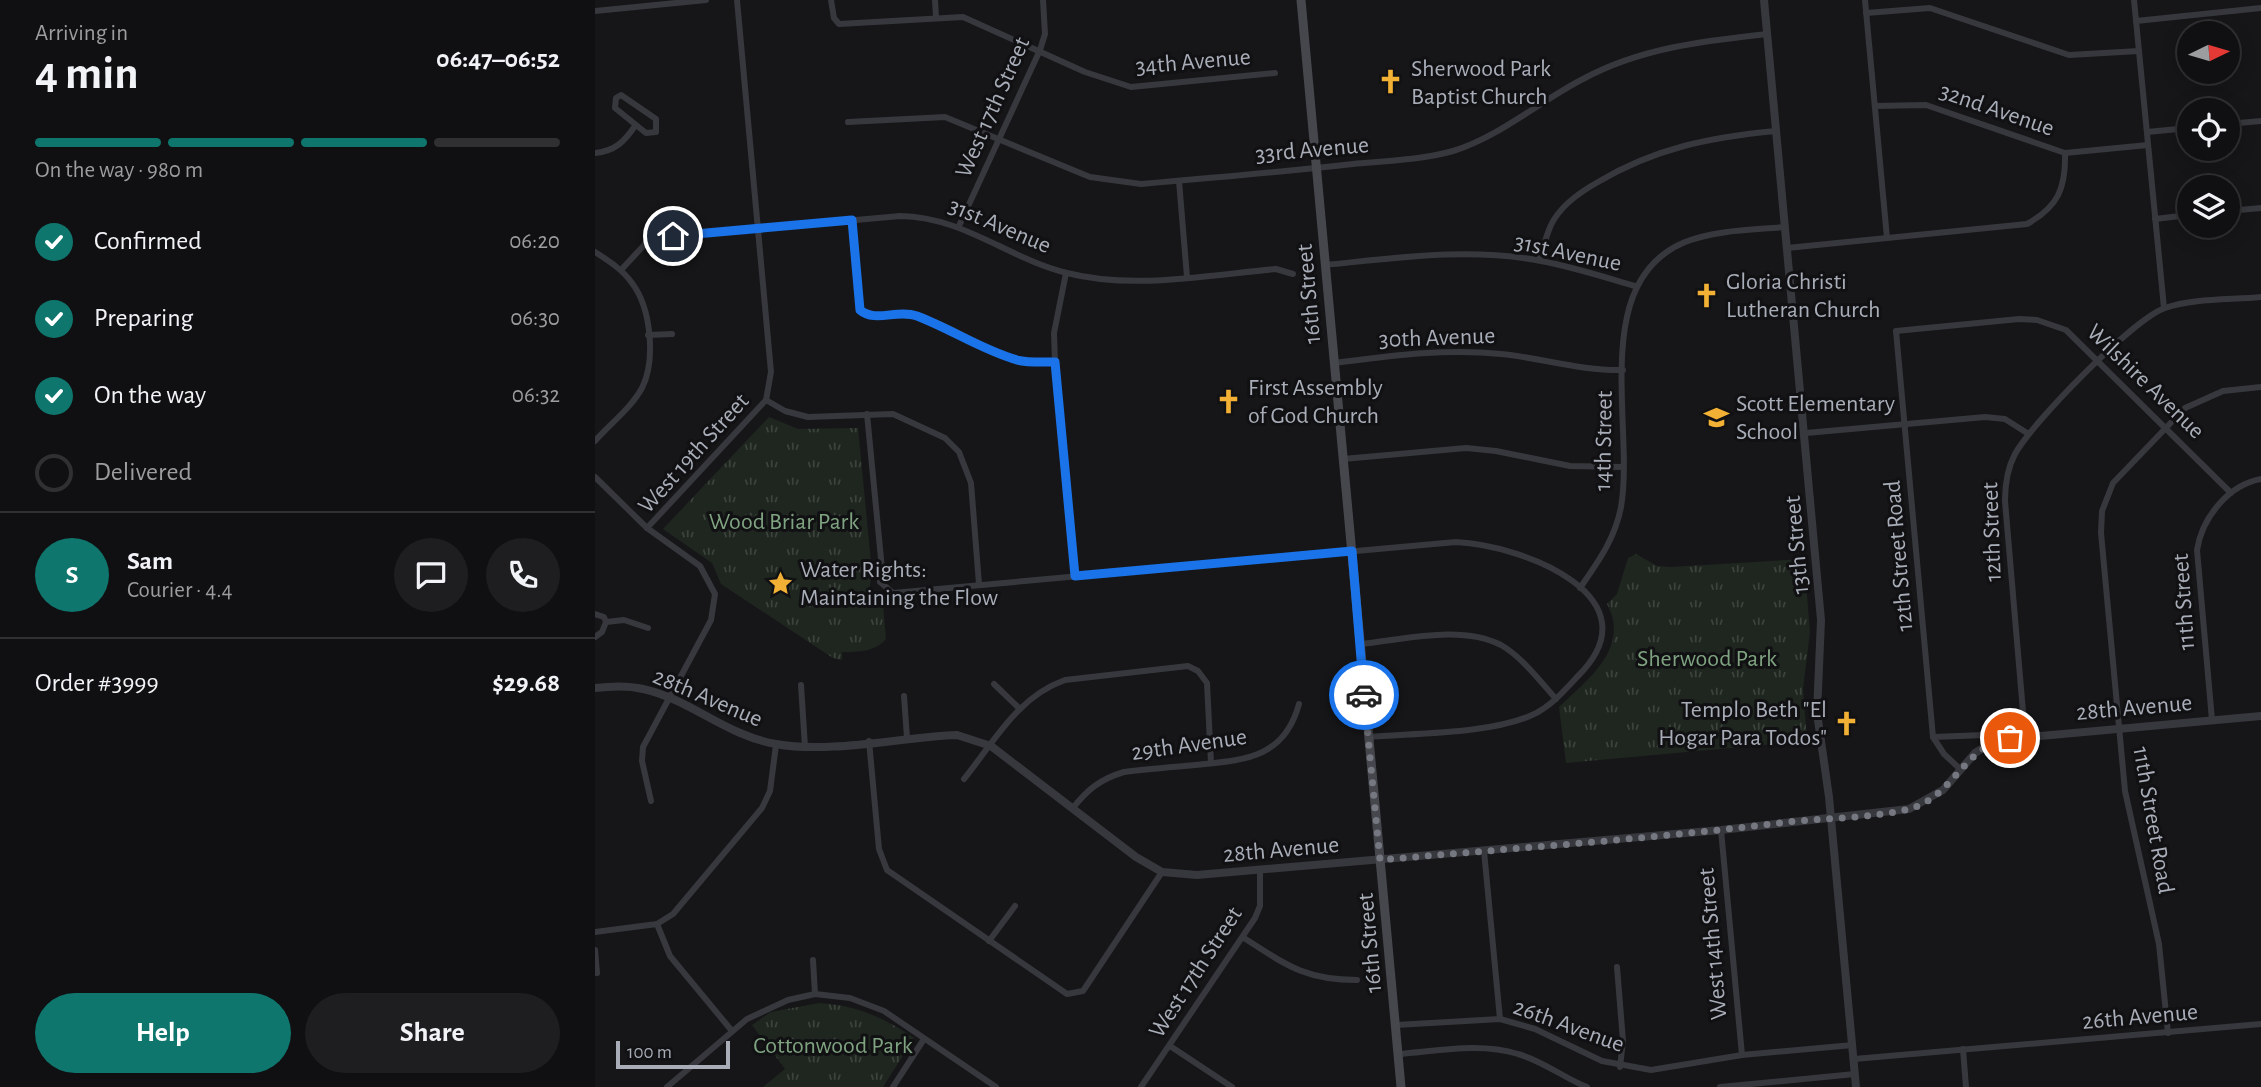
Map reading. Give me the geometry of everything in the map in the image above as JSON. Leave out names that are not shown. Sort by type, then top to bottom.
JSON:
[{"type":"main road","name":"16th Street","points":[[1301,0],[1401,1087]]},
{"type":"street","points":[[595,10],[706,0]]},
{"type":"street","name":"West 19th Street","points":[[651,801],[642,761],[643,747],[711,620],[715,594],[701,566],[647,528],[766,400],[771,372],[737,0]]},
{"type":"street","name":"34th Avenue","points":[[831,0],[836,23],[854,25],[936,17],[973,20],[1085,72],[1131,87],[1275,74]]},
{"type":"street","points":[[935,0],[936,17]]},
{"type":"street","name":"West 17th Street","points":[[959,226],[1040,50],[1045,22],[1043,0]]},
{"type":"street","name":"13th Street","points":[[1764,0],[1806,433],[1821,620],[1817,713],[1831,817],[1856,1087]]},
{"type":"street","points":[[1865,0],[1887,238]]},
{"type":"street","points":[[2134,0],[2164,308],[2261,297]]},
{"type":"street","points":[[1867,13],[1930,8],[2069,55],[2139,51]]},
{"type":"street","points":[[2136,20],[2261,8]]},
{"type":"street","name":"33rd Avenue","points":[[848,122],[945,117],[1090,177],[1141,184],[1316,168],[1454,150],[1479,140],[1586,77],[1624,60],[1701,41],[1767,34]]},
{"type":"street","points":[[627,96],[656,119],[658,126],[652,135],[635,126],[615,108],[616,98],[627,96]]},
{"type":"street","name":"32nd Avenue","points":[[1875,106],[1926,105],[2066,153],[2148,145]]},
{"type":"street","points":[[2240,123],[2261,121]]},
{"type":"street","points":[[595,153],[607,151],[622,143],[635,126]]},
{"type":"street","points":[[2147,132],[2177,129]]},
{"type":"street","points":[[1539,260],[1551,225],[1567,204],[1611,174],[1672,147],[1718,137],[1776,131]]},
{"type":"street","points":[[1787,248],[2027,223],[2044,214],[2059,197],[2065,182],[2066,153]]},
{"type":"street","points":[[1179,181],[1187,277]]},
{"type":"street","points":[[2240,210],[2261,208]]},
{"type":"street","name":"31st Avenue","points":[[621,270],[647,242],[655,239],[852,220],[927,216],[959,226],[1066,273],[1119,280],[1276,269],[1293,274]]},
{"type":"street","points":[[2155,219],[2177,216]]},
{"type":"street","points":[[852,220],[860,310],[865,315],[911,315],[1020,360],[1055,362]]},
{"type":"street","name":"31st Avenue","points":[[1325,265],[1458,254],[1539,260],[1635,286],[1651,266],[1682,243],[1717,233],[1785,227]]},
{"type":"street","points":[[595,252],[621,270],[641,300],[649,362],[643,385],[635,399],[595,441]]},
{"type":"street","points":[[1066,273],[1054,332],[1075,576]]},
{"type":"street","name":"14th Street","points":[[1580,588],[1607,551],[1616,528],[1622,500],[1623,332],[1635,286]]},
{"type":"street","name":"12th Street","points":[[2025,735],[2004,501],[2009,468],[2027,433],[2132,329],[2164,308]]},
{"type":"street","name":"Wilshire Avenue","points":[[1896,331],[2037,320],[2066,330],[2231,493]]},
{"type":"street","name":"12th Street Road","points":[[1896,331],[1933,737]]},
{"type":"street","points":[[647,335],[672,334]]},
{"type":"street","name":"30th Avenue","points":[[1334,363],[1460,351],[1501,354],[1587,370],[1623,370]]},
{"type":"street","points":[[2166,426],[2185,408],[2207,396],[2261,387]]},
{"type":"street","points":[[766,400],[785,411],[808,417],[893,414],[913,420],[945,438],[959,452],[971,483],[979,584]]},
{"type":"street","points":[[867,414],[882,569],[880,582],[893,593],[1456,542],[1497,546],[1545,563],[1580,588],[1602,617],[1602,646],[1595,660],[1556,699],[1534,714],[1513,722],[1368,737]]},
{"type":"street","points":[[1806,433],[1994,417],[2005,419],[2027,433]]},
{"type":"street","name":"11th Street Road","points":[[2166,426],[2113,483],[2102,510],[2101,533],[2129,811],[2159,944],[2168,1033]]},
{"type":"street","points":[[1343,458],[1466,448],[1496,451],[1570,466],[1623,467]]},
{"type":"street","points":[[595,477],[647,528]]},
{"type":"street","points":[[2231,493],[2246,483],[2261,479]]},
{"type":"street","name":"11th Street","points":[[2212,720],[2197,550],[2205,523],[2231,493]]},
{"type":"street","points":[[595,614],[604,617],[606,622],[603,632],[595,637]]},
{"type":"street","name":"28th Avenue","points":[[606,622],[624,620],[648,628]]},
{"type":"street","points":[[1360,644],[1457,635],[1484,639],[1514,656],[1556,699]]},
{"type":"street","points":[[964,779],[1019,708],[1046,687],[1065,680],[1188,666],[1198,671],[1207,683],[1211,763]]},
{"type":"street","points":[[994,684],[1019,708]]},
{"type":"street","name":"28th Avenue","points":[[801,685],[805,747]]},
{"type":"street","name":"28th Avenue","points":[[595,688],[642,688],[669,698],[725,727],[776,745],[805,747],[957,735],[991,746],[1072,809],[1162,872],[1197,875],[1721,830],[1909,809],[1943,790],[1959,768],[1975,753],[1996,740],[2025,735],[2261,716]]},
{"type":"street","points":[[904,696],[907,738]]},
{"type":"street","name":"29th Avenue","points":[[1072,809],[1087,790],[1107,777],[1124,772],[1242,760],[1263,753],[1287,732],[1299,704]]},
{"type":"street","points":[[1933,737],[1984,735],[1996,740]]},
{"type":"street","points":[[1933,737],[1944,754],[1959,768]]},
{"type":"street","points":[[869,741],[881,859],[887,870],[1062,991],[1073,995],[1083,991],[1162,872]]},
{"type":"street","points":[[595,932],[657,924],[685,903],[762,808],[770,791],[776,745]]},
{"type":"street","name":"West 14th Street","points":[[1721,830],[1742,1055]]},
{"type":"street","points":[[1484,851],[1500,1019]]},
{"type":"street","name":"West 17th Street","points":[[1141,1087],[1244,938],[1259,906],[1260,870]]},
{"type":"street","points":[[989,941],[1015,905]]},
{"type":"street","points":[[657,924],[670,956],[732,1031]]},
{"type":"street","points":[[1244,938],[1300,973],[1328,980],[1357,980]]},
{"type":"street","points":[[595,950],[597,973]]},
{"type":"street","points":[[813,960],[815,994]]},
{"type":"street","points":[[1617,967],[1623,1041],[1620,1067]]},
{"type":"street","points":[[667,1087],[732,1031],[767,1008],[815,994],[867,1002],[996,1087]]},
{"type":"street","name":"26th Avenue","points":[[1396,1025],[1500,1019],[1535,1029],[1590,1056],[1620,1067],[1651,1070],[1742,1055],[1853,1045]]},
{"type":"street","name":"26th Avenue","points":[[1854,1059],[2261,1024]]},
{"type":"street","points":[[893,1087],[924,1039]]},
{"type":"street","points":[[1170,1046],[1232,1087]]},
{"type":"street","points":[[1398,1054],[1465,1049],[1505,1051],[1550,1067],[1587,1087]]},
{"type":"street","points":[[1963,1049],[1966,1087]]},
{"type":"street","points":[[1720,1087],[1855,1074]]},
{"type":"green space","name":"Wood Briar Park","points":[[769,417],[798,429],[858,428],[872,573],[869,591],[883,605],[886,639],[871,649],[842,652],[842,660],[833,658],[721,584],[712,563],[663,529]]},
{"type":"green space","name":"Sherwood Park","points":[[1636,554],[1657,566],[1671,567],[1804,559],[1810,632],[1803,689],[1807,741],[1566,763],[1559,707],[1593,674],[1610,649],[1614,635],[1613,620],[1607,604],[1617,594],[1628,558]]},
{"type":"green space","name":"Cottonwood Park","points":[[819,1003],[845,1006],[869,1013],[914,1038],[883,1087],[763,1087],[785,1069],[752,1025],[771,1012]]},
{"type":"way so far","points":[[1364,695],[1380,860],[1721,830],[1909,809],[1928,801],[1943,790],[1959,768],[1975,753],[1996,740],[2010,738]]},
{"type":"place","name":"Sherwood Park Baptist Church","points":[[1391,82]]},
{"type":"place","name":"Gloria Christi Lutheran Church","points":[[1706,295]]},
{"type":"place","name":"First Assembly of God Church","points":[[1228,401]]},
{"type":"place","name":"Scott Elementary School","points":[[1716,417]]},
{"type":"place","name":"Water Rights: Maintaining the Flow","points":[[780,583]]},
{"type":"place","name":"Templo Beth \"El Hogar Para Todos\"","points":[[1847,723]]},
{"type":"route","points":[[673,236],[852,220],[860,310],[865,315],[874,317],[890,313],[917,316],[1001,354],[1020,360],[1055,362],[1075,576],[1352,551],[1364,695]]}]
